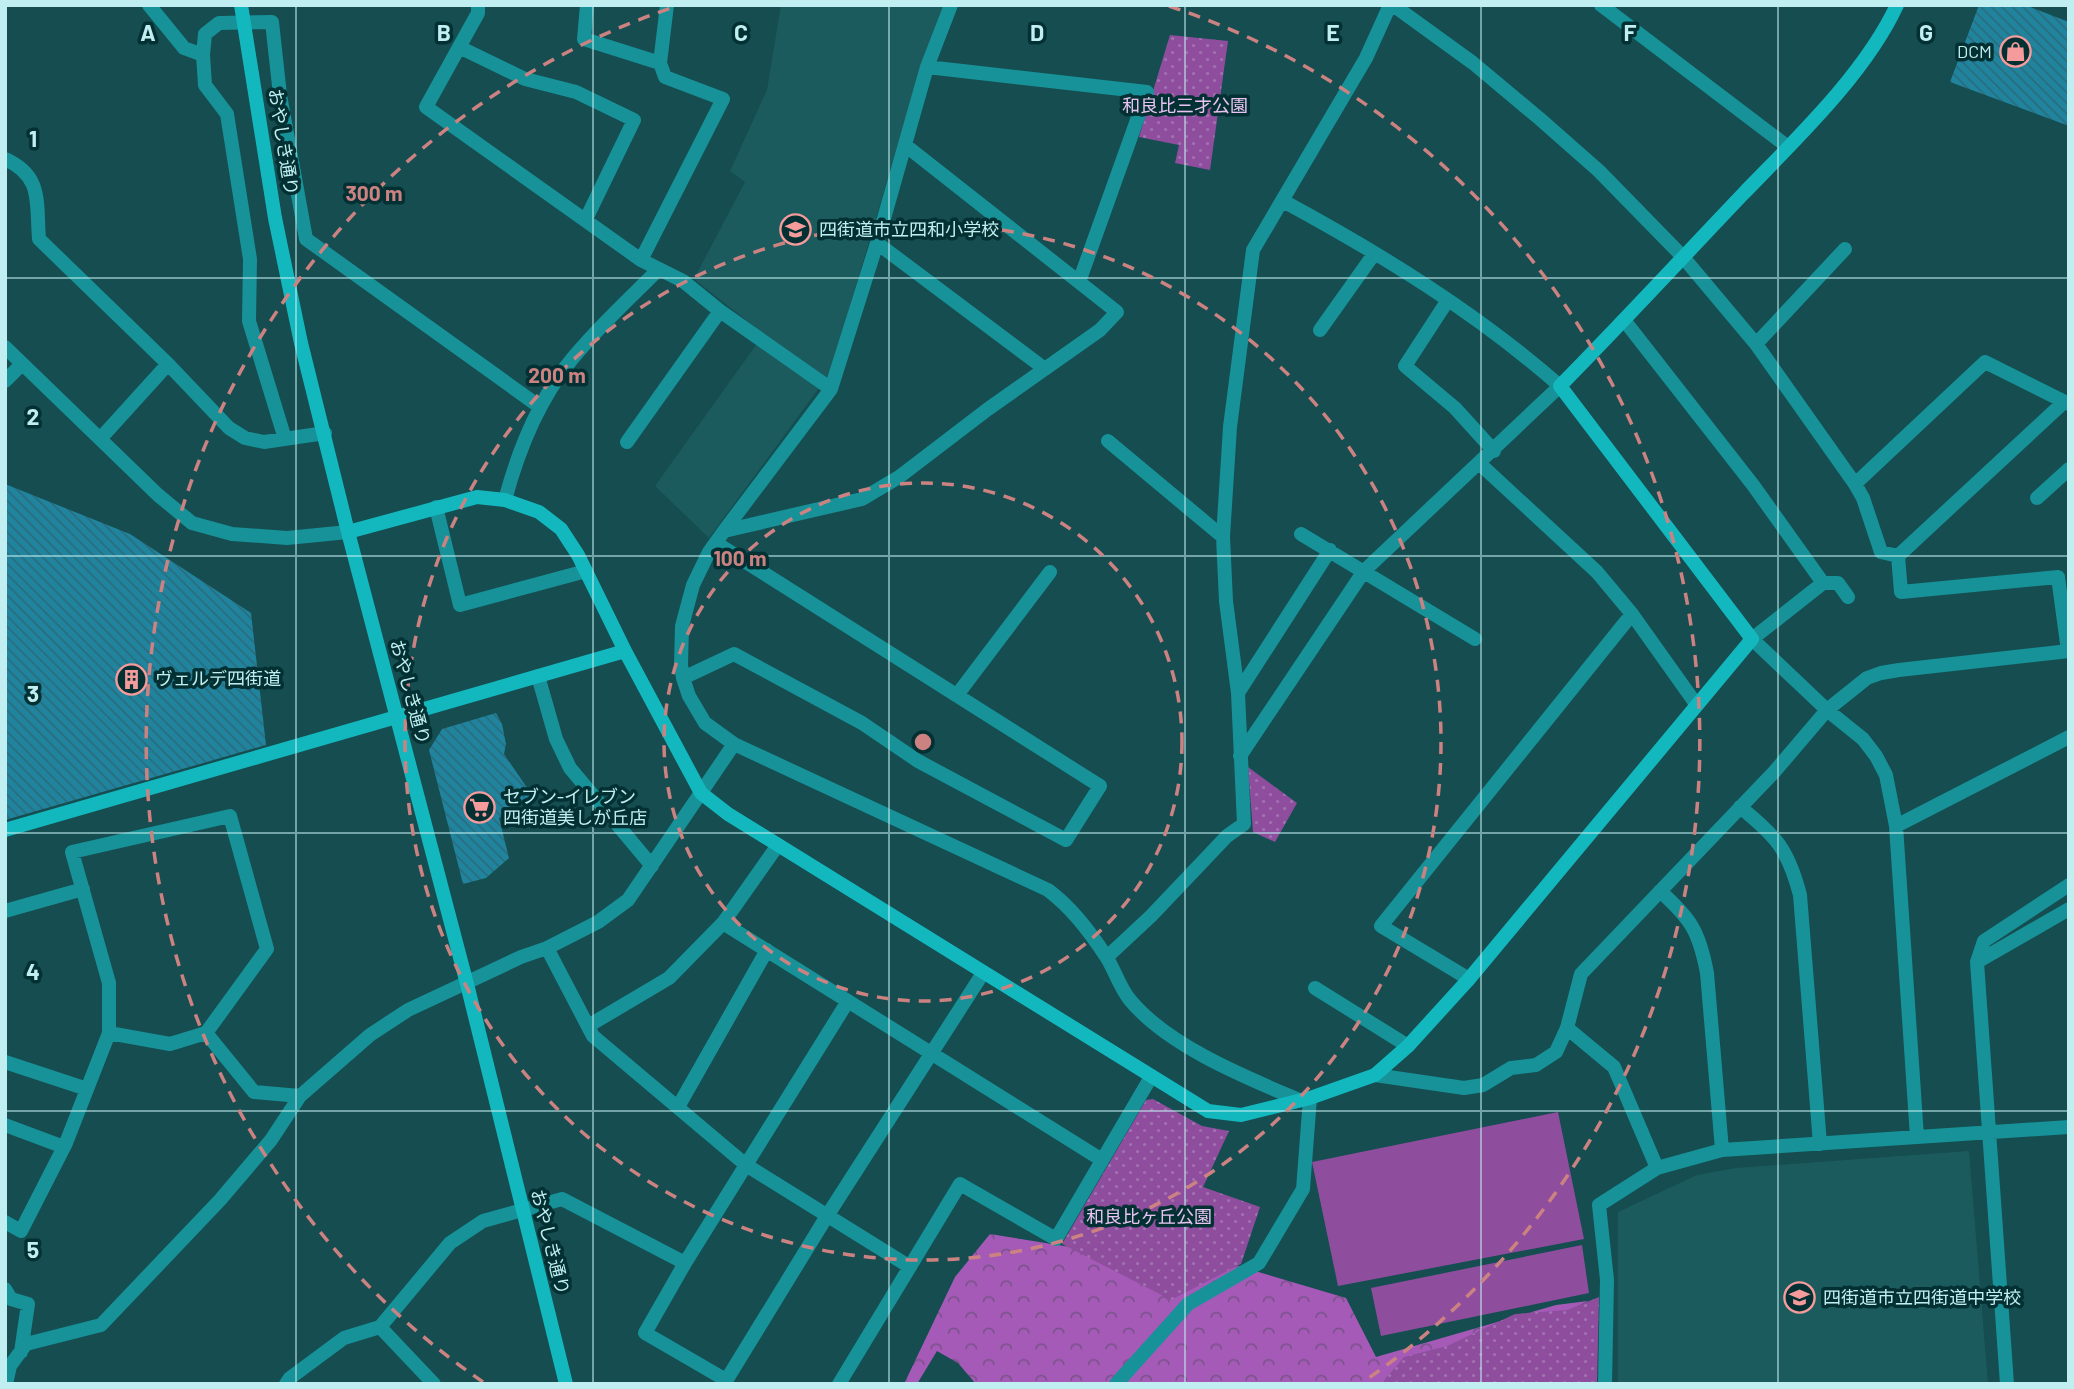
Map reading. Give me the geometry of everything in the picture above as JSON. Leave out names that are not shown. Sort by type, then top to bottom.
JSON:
[{"type":"street","points":[[149,5],[184,48],[203,55]]},
{"type":"street","name":"おやしき通り","points":[[241,5],[287,281],[301,343],[348,533],[467,984],[566,1384]]},
{"type":"street","points":[[478,5],[478,13],[426,107],[641,260],[683,281],[720,312],[831,389]]},
{"type":"street","points":[[587,5],[584,39],[660,62]]},
{"type":"street","points":[[641,260],[723,99],[665,77],[660,62],[667,5]]},
{"type":"street","points":[[951,5],[928,67],[831,389],[720,537],[693,585],[682,626],[683,678],[705,723],[734,744],[1048,890],[1066,903],[1107,957],[1129,999],[1181,1042],[1245,1077],[1305,1099]]},
{"type":"street","points":[[1107,957],[1151,916],[1227,836],[1244,824],[1238,693],[1226,601],[1223,537],[1230,426],[1253,250],[1366,58],[1391,5],[1474,62],[1599,171],[1683,257],[1756,344],[1855,484],[1863,498],[1881,552],[1898,556]]},
{"type":"street","points":[[1601,5],[1788,147]]},
{"type":"street","points":[[1240,756],[1364,571],[1560,386],[1788,147],[1862,63],[1884,32],[1897,5]]},
{"type":"street","points":[[285,439],[249,321],[250,259],[227,114],[205,85],[205,34],[219,23],[272,22],[280,95],[306,239],[540,407]]},
{"type":"street","points":[[459,47],[525,79],[576,92],[634,121],[586,219]]},
{"type":"street","points":[[928,67],[1147,92],[1079,282]]},
{"type":"street","points":[[720,537],[862,499],[899,477],[1100,330],[1117,312],[905,145]]},
{"type":"street","points":[[5,159],[23,167],[34,186],[39,239],[168,364],[229,428],[245,438],[264,442],[325,433]]},
{"type":"street","points":[[1283,201],[1330,226],[1448,300],[1515,347],[1560,386],[1752,639],[1826,710],[1863,740],[1876,756],[1886,775],[1896,826],[1917,1137]]},
{"type":"street","points":[[877,243],[1045,369]]},
{"type":"street","points":[[1756,344],[1845,248]]},
{"type":"street","points":[[1320,330],[1374,254]]},
{"type":"street","points":[[505,500],[514,467],[540,407],[571,359],[659,269]]},
{"type":"street","points":[[1448,300],[1405,366],[1455,408],[1494,451]]},
{"type":"street","points":[[627,442],[720,312]]},
{"type":"street","points":[[1624,320],[1752,485],[1823,583]]},
{"type":"street","points":[[5,347],[158,495],[192,523],[232,534],[287,538],[348,533],[477,497],[505,500],[540,512],[561,529],[586,571],[625,651],[701,793],[728,814],[1151,1077],[1208,1111],[1221,1114],[1241,1115],[1305,1099],[1375,1075],[1408,1046],[1469,979],[1752,639],[1823,583],[1838,583],[1848,597]]},
{"type":"street","points":[[1855,484],[1985,362],[2066,403],[1898,556]]},
{"type":"street","points":[[5,381],[22,364]]},
{"type":"street","points":[[100,439],[168,364]]},
{"type":"street","points":[[1108,441],[1223,537]]},
{"type":"street","points":[[1480,464],[1597,572],[1632,614],[1696,704]]},
{"type":"street","points":[[2037,498],[2069,469]]},
{"type":"street","points":[[436,507],[460,605],[586,571]]},
{"type":"street","points":[[1301,534],[1475,639]]},
{"type":"street","points":[[683,678],[734,654],[862,723],[918,761],[1066,840],[1100,786],[957,695],[720,537]]},
{"type":"street","points":[[1238,693],[1330,550]]},
{"type":"street","points":[[1375,1075],[1464,1088],[1483,1085],[1511,1068],[1536,1065],[1556,1052],[1567,1028],[1581,974],[1775,771],[1826,710],[1867,678],[1881,673],[2068,651],[2058,577],[1901,592],[1898,556]]},
{"type":"street","points":[[957,695],[1050,572]]},
{"type":"street","points":[[1469,979],[1381,926],[1632,614]]},
{"type":"street","points":[[5,831],[625,651]]},
{"type":"street","points":[[538,676],[556,739],[570,768],[652,866]]},
{"type":"street","points":[[1896,826],[2069,737]]},
{"type":"street","points":[[6,1384],[10,1366],[26,1344],[101,1325],[220,1200],[271,1140],[300,1096],[370,1035],[408,1010],[521,957],[547,948],[598,922],[628,900],[734,744]]},
{"type":"street","points":[[1740,807],[1771,832],[1783,849],[1800,895],[1819,1144]]},
{"type":"street","points":[[5,1222],[21,1231],[64,1147],[108,1033],[109,983],[72,852],[230,816],[267,949],[206,1034],[170,1044],[108,1033]]},
{"type":"street","points":[[588,1026],[669,978],[723,923],[778,845]]},
{"type":"street","points":[[2007,1384],[1978,962],[1984,941],[2069,885]]},
{"type":"street","points":[[5,911],[83,889]]},
{"type":"street","points":[[1660,891],[1682,910],[1695,927],[1702,947],[1707,973],[1722,1150]]},
{"type":"street","points":[[1978,962],[2069,909]]},
{"type":"street","points":[[723,923],[1102,1160]]},
{"type":"street","points":[[547,948],[593,1036],[746,1165],[910,1267]]},
{"type":"street","points":[[678,1107],[767,950]]},
{"type":"street","points":[[848,1001],[645,1333],[725,1382],[827,1216],[984,973]]},
{"type":"street","points":[[1315,988],[1408,1046]]},
{"type":"street","points":[[1567,1028],[1614,1067],[1657,1168]]},
{"type":"street","points":[[206,1034],[254,1092],[300,1096]]},
{"type":"street","points":[[5,1062],[87,1089]]},
{"type":"street","points":[[839,1384],[960,1184],[1056,1239],[1151,1077]]},
{"type":"street","points":[[1116,1384],[1188,1304],[1259,1263],[1303,1189],[1305,1099]]},
{"type":"street","points":[[5,1125],[64,1147]]},
{"type":"street","points":[[1605,1384],[1607,1280],[1599,1205],[1657,1168],[1722,1150],[2069,1127]]},
{"type":"street","points":[[286,1384],[290,1378],[344,1338],[380,1327],[450,1243],[483,1221],[562,1199],[685,1264]]},
{"type":"street","points":[[5,1289],[11,1299],[29,1304],[21,1352]]},
{"type":"street","points":[[380,1327],[434,1384]]},
{"type":"shaded area","name":"四街道市立四和小学校","points":[[781,5],[946,5],[920,70],[830,373],[709,538],[655,486],[764,334],[694,279],[745,182],[730,171],[767,90]]},
{"type":"shaded area","name":"四街道市立四街道中学校","points":[[1969,1151],[1988,1384],[1618,1384],[1618,1212],[1697,1175],[1736,1168]]},
{"type":"green space","name":"和良比三才公園","points":[[1170,35],[1228,41],[1210,170],[1175,163],[1179,145],[1139,137]]},
{"type":"green space","points":[[1248,767],[1297,803],[1275,842],[1253,832]]},
{"type":"green space","name":"和良比ヶ丘公園","points":[[1153,1099],[1202,1126],[1229,1131],[1203,1187],[1260,1207],[1241,1264],[1171,1300],[1062,1244],[1146,1100]]},
{"type":"green space","points":[[1558,1112],[1584,1239],[1338,1286],[1312,1162]]},
{"type":"green space","points":[[990,1234],[1095,1251],[1228,1263],[1346,1298],[1376,1357],[1556,1305],[1588,1301],[1424,1384],[976,1384],[958,1363],[937,1351],[917,1384],[904,1384],[955,1277]]},
{"type":"green space","points":[[1582,1245],[1589,1293],[1381,1336],[1371,1288]]},
{"type":"green space","points":[[1599,1297],[1597,1384],[1381,1384],[1404,1357],[1447,1346],[1515,1314],[1567,1310]]},
{"type":"building","name":"DCM","points":[[1979,5],[2025,5],[2069,22],[2069,126],[1950,82]]},
{"type":"building","name":"ヴェルデ四街道","points":[[5,484],[130,534],[251,613],[266,745],[5,820]]},
{"type":"building","name":"セブン-イレブン 四街道美しが丘店","points":[[496,713],[502,724],[506,744],[504,754],[532,795],[499,818],[509,858],[486,878],[463,884],[429,750],[442,729]]},
{"type":"place","name":"DCM","points":[[2015,52]]},
{"type":"place","name":"四街道市立四和小学校","points":[[796,230]]},
{"type":"place","name":"ヴェルデ四街道","points":[[132,679]]},
{"type":"place","name":"セブン-イレブン 四街道美しが丘店","points":[[480,807]]},
{"type":"place","name":"四街道市立四街道中学校","points":[[1800,1298]]}]
